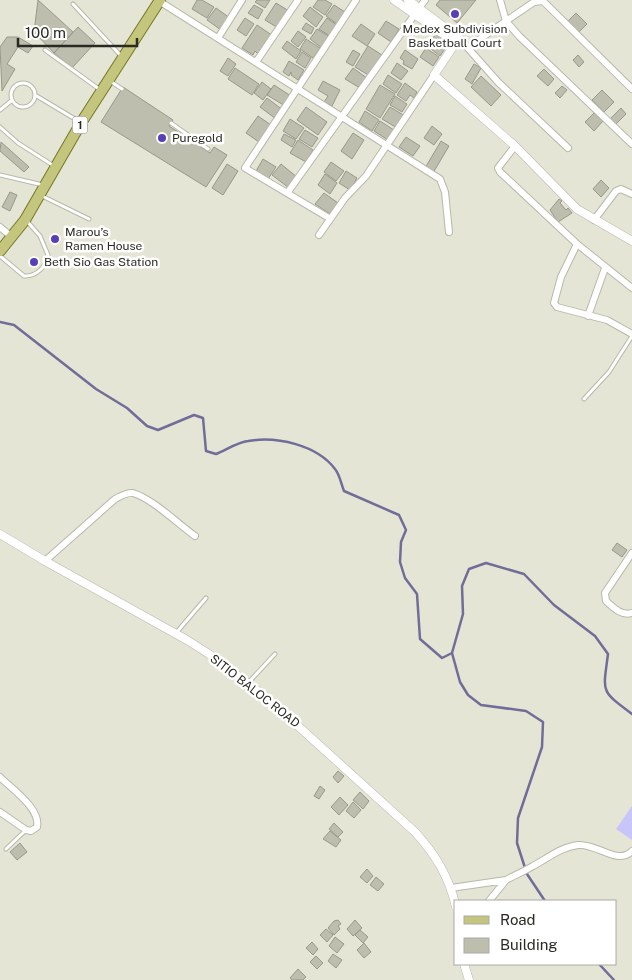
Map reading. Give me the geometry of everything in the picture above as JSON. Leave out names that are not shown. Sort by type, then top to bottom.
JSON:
[{"type":"main road","name":"1","points":[[0,251],[25,220],[81,123],[159,0]]},
{"type":"street","points":[[159,0],[440,179],[445,192],[449,232]]},
{"type":"street","points":[[218,38],[242,0]]},
{"type":"street","points":[[256,62],[298,0]]},
{"type":"street","points":[[329,218],[245,168],[356,0]]},
{"type":"street","points":[[394,0],[417,11],[462,43],[498,82],[568,148]]},
{"type":"street","points":[[408,0],[417,11]]},
{"type":"street","points":[[288,192],[425,0]]},
{"type":"street","points":[[500,0],[506,21],[631,141]]},
{"type":"street","points":[[319,235],[329,218],[366,176],[434,75],[462,43],[506,21],[534,2],[543,1],[632,89]]},
{"type":"street","points":[[434,75],[515,146],[577,209],[632,241]]},
{"type":"street","points":[[515,146],[500,164],[498,168],[500,172],[577,244],[632,288]]},
{"type":"street","points":[[594,220],[616,191],[621,189],[632,194]]},
{"type":"street","points":[[0,226],[12,237]]},
{"type":"street","points":[[577,244],[561,277],[554,303],[557,307],[607,320],[632,335]]},
{"type":"street","points":[[588,316],[605,268]]},
{"type":"street","points":[[45,561],[115,499],[124,494],[133,493],[150,503],[195,536]]},
{"type":"street","name":"SITIO BALOC ROAD","points":[[0,534],[175,633],[209,654],[247,684],[266,696],[415,832],[433,852],[451,888],[454,900]]},
{"type":"street","points":[[632,553],[605,593],[606,601],[613,608],[622,614],[632,613]]},
{"type":"street","points":[[0,777],[34,812],[38,822],[37,828],[31,831],[26,830],[0,812]]},
{"type":"street","points":[[451,888],[506,880],[535,866],[548,856],[579,845],[594,846],[620,857],[626,856],[632,851]]},
{"type":"street","points":[[490,900],[506,880]]},
{"type":"street","points":[[464,965],[469,980]]},
{"type":"lane","points":[[73,4],[123,58]]},
{"type":"lane","points":[[45,50],[102,91]]},
{"type":"lane","points":[[108,80],[122,89]]},
{"type":"lane","points":[[0,110],[11,101],[12,89],[23,83],[29,84],[36,96],[81,123]]},
{"type":"lane","points":[[11,101],[16,106],[22,108],[29,107],[36,96]]},
{"type":"lane","points":[[171,123],[208,148]]},
{"type":"lane","points":[[0,127],[18,143],[55,166]]},
{"type":"lane","points":[[0,175],[42,190],[89,220]]},
{"type":"lane","points":[[0,256],[24,276],[30,276],[45,266],[48,255],[40,236],[25,220]]},
{"type":"lane","points":[[584,399],[610,372],[632,335]]},
{"type":"lane","points":[[175,633],[206,598]]},
{"type":"lane","points":[[247,684],[275,654]]},
{"type":"lane","points":[[6,849],[26,830]]},
{"type":"shaded area","points":[[632,806],[632,840],[616,829]]},
{"type":"building","points":[[38,0],[73,32],[54,53],[34,32]]},
{"type":"building","points":[[197,0],[202,0],[214,7],[207,18],[192,9]]},
{"type":"building","points":[[257,0],[270,0],[265,8],[255,2]]},
{"type":"building","points":[[318,0],[325,0],[332,4],[325,15],[313,7]]},
{"type":"building","name":"Medex Subdivision Basketball Court","points":[[440,0],[476,0],[457,23],[436,5]]},
{"type":"building","points":[[276,3],[289,11],[278,28],[265,20]]},
{"type":"building","points":[[254,5],[263,10],[258,19],[248,13]]},
{"type":"building","points":[[334,5],[345,12],[337,24],[326,16]]},
{"type":"building","points":[[310,7],[323,17],[316,27],[303,16]]},
{"type":"building","points":[[216,8],[230,18],[221,30],[207,20]]},
{"type":"building","points":[[576,13],[587,24],[579,32],[568,21]]},
{"type":"building","points":[[245,18],[254,24],[246,36],[237,30]]},
{"type":"building","points":[[327,18],[337,25],[330,36],[319,29]]},
{"type":"building","points":[[386,21],[399,29],[391,42],[378,33]]},
{"type":"building","points":[[306,23],[314,28],[311,34],[302,29]]},
{"type":"building","points":[[361,24],[375,34],[367,46],[352,36]]},
{"type":"building","points":[[257,25],[273,36],[258,54],[255,51],[253,55],[242,48]]},
{"type":"building","points":[[78,27],[95,43],[72,68],[54,53]]},
{"type":"building","points":[[317,29],[330,37],[322,48],[310,39]]},
{"type":"building","points":[[298,31],[306,37],[298,47],[291,41]]},
{"type":"building","points":[[436,34],[449,43],[440,56],[427,46]]},
{"type":"building","points":[[7,37],[18,37],[33,46],[28,53],[18,47],[7,64],[15,69],[2,91],[0,47]]},
{"type":"building","points":[[306,39],[320,48],[313,58],[300,49]]},
{"type":"building","points":[[287,41],[301,51],[296,59],[282,48]]},
{"type":"building","points":[[368,46],[382,55],[370,76],[355,67]]},
{"type":"building","points":[[426,48],[439,57],[433,66],[420,57]]},
{"type":"building","points":[[353,50],[360,54],[353,66],[346,62]]},
{"type":"building","points":[[405,50],[418,59],[412,69],[403,64],[404,61],[400,58]]},
{"type":"building","points":[[302,52],[311,58],[305,68],[296,62]]},
{"type":"building","points":[[578,55],[584,62],[579,67],[573,60]]},
{"type":"building","points":[[228,58],[236,64],[228,76],[220,71]]},
{"type":"building","points":[[289,61],[304,70],[298,80],[291,75],[291,72],[289,76],[283,72]]},
{"type":"building","points":[[397,63],[408,71],[401,80],[391,73]]},
{"type":"building","points":[[474,64],[481,68],[472,84],[465,79]]},
{"type":"building","points":[[235,68],[259,84],[252,95],[228,79]]},
{"type":"building","points":[[353,68],[367,78],[360,88],[345,79]]},
{"type":"building","points":[[544,69],[554,79],[548,86],[537,76]]},
{"type":"building","points":[[388,75],[402,84],[396,93],[383,84]]},
{"type":"building","points":[[481,76],[501,95],[491,106],[471,87]]},
{"type":"building","points":[[323,81],[340,90],[332,106],[324,102],[328,96],[318,90]]},
{"type":"building","points":[[262,82],[271,89],[263,100],[254,93]]},
{"type":"building","points":[[405,83],[417,92],[414,98],[410,95],[406,101],[397,95]]},
{"type":"building","points":[[274,85],[291,96],[285,106],[267,95]]},
{"type":"building","points":[[380,85],[395,94],[380,118],[366,109]]},
{"type":"building","points":[[562,86],[567,90],[560,98],[555,93]]},
{"type":"building","name":"Puregold","points":[[123,87],[173,120],[169,126],[210,153],[214,147],[227,155],[206,187],[101,122]]},
{"type":"building","points":[[602,90],[614,102],[604,112],[592,100]]},
{"type":"building","points":[[395,96],[407,104],[402,112],[390,105]]},
{"type":"building","points":[[267,98],[283,110],[276,119],[260,107]]},
{"type":"building","points":[[306,107],[327,122],[318,135],[297,120]]},
{"type":"building","points":[[390,107],[405,116],[397,128],[382,119]]},
{"type":"building","points":[[621,108],[626,114],[615,125],[610,119]]},
{"type":"building","points":[[365,111],[379,120],[372,131],[359,122]]},
{"type":"building","points":[[594,113],[603,121],[594,131],[585,122]]},
{"type":"building","points":[[258,116],[271,125],[259,142],[246,133]]},
{"type":"building","points":[[290,119],[304,128],[296,139],[283,131]]},
{"type":"building","points":[[380,121],[394,130],[388,140],[374,131]]},
{"type":"building","points":[[432,126],[442,134],[434,145],[424,138]]},
{"type":"building","points":[[305,130],[318,138],[312,147],[299,139]]},
{"type":"building","points":[[353,133],[364,140],[352,159],[341,151]]},
{"type":"building","points":[[284,134],[296,140],[292,147],[281,140]]},
{"type":"building","points":[[406,137],[420,146],[413,156],[399,147]]},
{"type":"building","points":[[298,140],[313,150],[306,162],[290,153]]},
{"type":"building","points":[[441,141],[449,146],[433,173],[425,168]]},
{"type":"building","points":[[1,142],[29,167],[24,172],[0,151]]},
{"type":"building","points":[[263,159],[276,167],[268,179],[256,171]]},
{"type":"building","points":[[331,162],[344,171],[336,181],[324,172]]},
{"type":"building","points":[[227,164],[238,171],[223,195],[212,188]]},
{"type":"building","points":[[281,164],[297,177],[289,188],[272,175]]},
{"type":"building","points":[[346,171],[357,178],[350,190],[339,183]]},
{"type":"building","points":[[325,174],[337,183],[330,194],[318,185]]},
{"type":"building","points":[[601,180],[609,188],[601,197],[593,189]]},
{"type":"building","points":[[10,192],[17,195],[10,211],[2,207]]},
{"type":"building","points":[[324,193],[338,203],[330,214],[315,204]]},
{"type":"building","points":[[559,199],[566,210],[568,208],[572,213],[558,222],[550,210]]},
{"type":"building","points":[[617,543],[627,550],[622,557],[612,550]]},
{"type":"building","points":[[338,771],[344,776],[338,783],[333,777]]},
{"type":"building","points":[[320,786],[325,790],[319,799],[314,796]]},
{"type":"building","points":[[360,792],[369,801],[363,809],[353,800]]},
{"type":"building","points":[[340,797],[348,805],[339,815],[331,807]]},
{"type":"building","points":[[353,802],[361,810],[354,818],[346,811]]},
{"type":"building","points":[[334,823],[343,832],[338,837],[329,829]]},
{"type":"building","points":[[330,831],[341,840],[336,847],[323,839]]},
{"type":"building","points":[[20,843],[27,852],[17,860],[10,852]]},
{"type":"building","points":[[367,869],[373,876],[367,883],[360,877]]},
{"type":"building","points":[[376,877],[384,884],[378,891],[370,885]]},
{"type":"building","points":[[338,920],[341,924],[338,926],[340,929],[334,935],[328,928],[334,921]]},
{"type":"building","points":[[355,920],[362,928],[353,936],[347,929]]},
{"type":"building","points":[[326,929],[333,935],[327,942],[320,935]]},
{"type":"building","points":[[360,930],[368,937],[363,943],[355,935]]},
{"type":"building","points":[[335,937],[344,944],[337,953],[329,946]]},
{"type":"building","points":[[312,942],[318,949],[313,955],[306,948]]},
{"type":"building","points":[[364,943],[371,952],[364,958],[357,950]]},
{"type":"building","points":[[333,954],[342,960],[336,968],[328,961]]},
{"type":"building","points":[[316,956],[323,963],[317,969],[310,962]]},
{"type":"building","points":[[298,969],[306,977],[303,980],[292,980],[290,978]]},
{"type":"waterway","points":[[0,322],[14,325],[96,389],[127,408],[147,426],[158,430],[194,415],[203,418],[206,451],[216,454],[236,444],[271,440],[296,444],[318,454],[337,471],[344,491],[399,515],[406,530],[401,542],[400,562],[405,578],[417,594],[420,639],[442,658],[452,653]]},
{"type":"waterway","points":[[544,900],[527,874],[517,843],[518,818],[542,747],[543,722],[526,711],[481,705],[468,695],[460,682],[452,653],[463,614],[462,586],[469,569],[486,563],[524,574],[554,605],[595,636],[608,654],[605,676],[606,690],[614,700],[632,714]]},
{"type":"waterway","points":[[600,965],[614,980]]},
{"type":"place","name":"Medex Subdivision Basketball Court","points":[[455,14]]},
{"type":"place","name":"Puregold","points":[[162,138]]},
{"type":"place","name":"Marou’s Ramen House","points":[[55,239]]},
{"type":"place","name":"Beth Sio Gas Station","points":[[34,262]]}]
